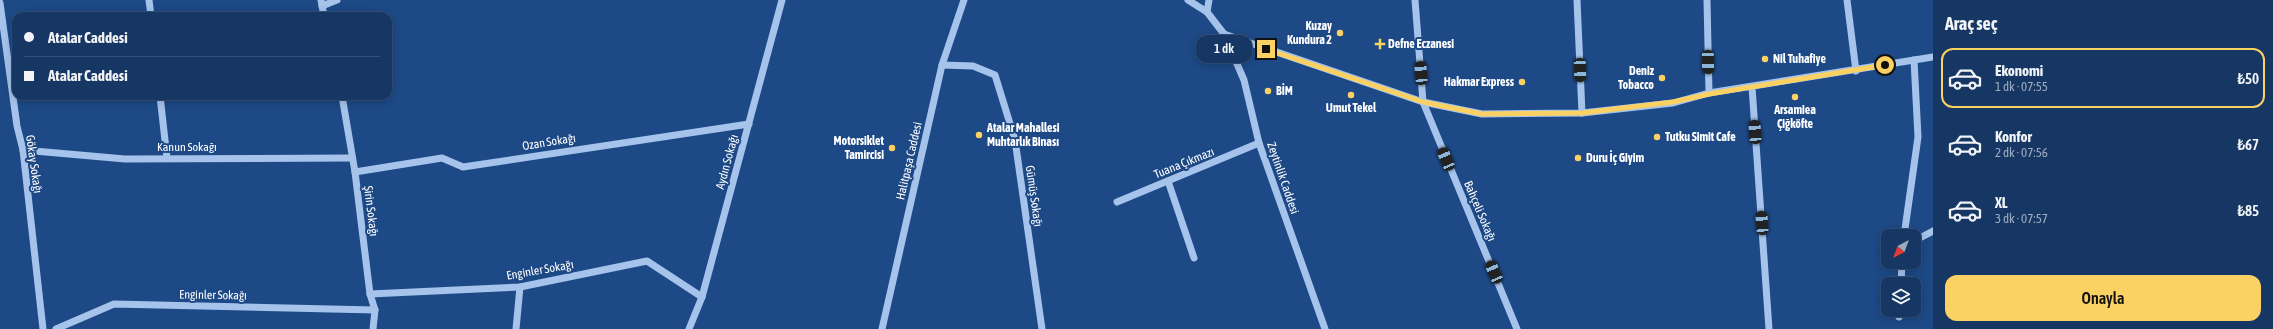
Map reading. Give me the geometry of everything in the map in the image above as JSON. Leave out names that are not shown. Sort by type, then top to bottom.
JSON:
[{"type":"street","points":[[149,0],[150,12]]},
{"type":"street","points":[[322,3],[337,0]]},
{"type":"street","name":"Aydın Sokağı","points":[[689,329],[702,297],[782,0]]},
{"type":"street","name":"Halitpaşa Caddesi","points":[[882,329],[942,65],[964,0]]},
{"type":"street","points":[[1188,0],[1207,12],[1208,0]]},
{"type":"street","name":"Bahçeli Sokağı","points":[[1415,0],[1423,102],[1517,329]]},
{"type":"street","points":[[1577,0],[1582,113]]},
{"type":"street","points":[[1707,0],[1709,94]]},
{"type":"street","points":[[1847,0],[1856,70]]},
{"type":"street","name":"Gökay Sokağı","points":[[0,3],[12,90]]},
{"type":"street","name":"Zeytinlik Caddesi","points":[[1207,12],[1224,34],[1244,80],[1259,143],[1325,329]]},
{"type":"street","points":[[1224,34],[1423,102],[1482,114],[1582,113],[1673,102],[1709,94],[1933,57]]},
{"type":"street","points":[[1905,229],[1918,137],[1914,60]]},
{"type":"street","name":"Gümüş Sokağı","points":[[942,65],[973,66],[995,75],[1015,140],[1042,329]]},
{"type":"street","points":[[1752,87],[1769,329]]},
{"type":"street","name":"Gökay Sokağı","points":[[13,100],[17,126],[23,150],[43,329]]},
{"type":"street","points":[[160,100],[167,158]]},
{"type":"street","name":"Şirin Sokağı","points":[[343,100],[355,172],[370,294],[375,310],[373,329]]},
{"type":"street","name":"Ozan Sokağı","points":[[355,172],[442,158],[464,166],[749,124]]},
{"type":"street","name":"Tuana Çıkmazı","points":[[1117,202],[1259,143]]},
{"type":"street","name":"Kanun Sokağı","points":[[23,150],[125,158],[352,158]]},
{"type":"street","points":[[1168,181],[1194,258]]},
{"type":"street","points":[[1921,237],[1933,231]]},
{"type":"street","name":"Enginler Sokağı","points":[[370,294],[520,287],[647,261],[702,297]]},
{"type":"street","points":[[516,329],[520,287]]},
{"type":"street","name":"Enginler Sokağı","points":[[56,329],[114,304],[375,310]]},
{"type":"place","name":"Kuzay Kundura 2","points":[[1340,33]]},
{"type":"place","name":"Defne Eczanesi","points":[[1380,44]]},
{"type":"place","name":"Nil Tuhafiye","points":[[1765,59]]},
{"type":"place","name":"Deniz Tobacco","points":[[1662,78]]},
{"type":"place","name":"Hakmar Express","points":[[1522,82]]},
{"type":"place","name":"BİM","points":[[1268,91]]},
{"type":"place","name":"Umut Tekel","points":[[1351,95]]},
{"type":"place","name":"Arsamiea Çiğköfte","points":[[1795,97]]},
{"type":"place","name":"Atalar Mahallesi Muhtarlık Binası","points":[[979,135]]},
{"type":"place","name":"Tutku Simit Cafe","points":[[1657,137]]},
{"type":"place","name":"Motorsiklet Tamircisi","points":[[892,148]]},
{"type":"place","name":"Duru İç Giyim","points":[[1578,158]]},
{"type":"route","points":[[1266,49],[1423,102],[1482,114],[1582,113],[1673,102],[1709,94],[1885,65]]}]
